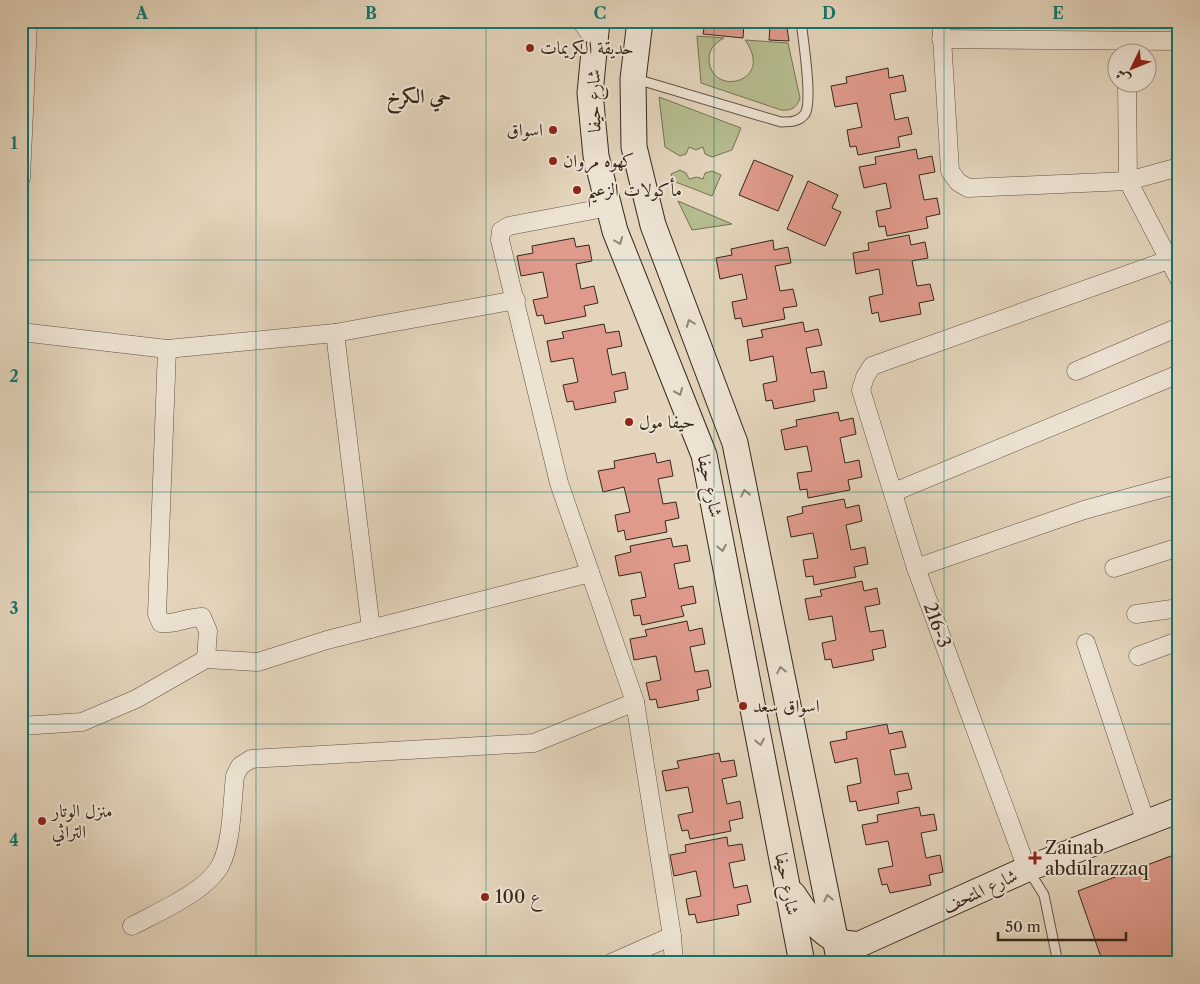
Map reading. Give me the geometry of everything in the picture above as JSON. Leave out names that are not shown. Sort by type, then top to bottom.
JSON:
[{"type":"main road","name":"شارع حيفا","points":[[640,21],[633,79],[634,147],[653,225],[735,443],[838,952]]},
{"type":"main road","name":"شارع حيفا","points":[[591,28],[590,93],[596,156],[615,231],[704,455],[802,963]]},
{"type":"main road","name":"شارع المتحف","points":[[838,952],[849,945],[860,944],[902,927],[1027,869],[1179,810]]},
{"type":"main road","points":[[787,884],[814,924],[838,952]]},
{"type":"main road","points":[[859,963],[870,951],[902,927]]},
{"type":"street","points":[[21,178],[28,21]]},
{"type":"street","points":[[1108,45],[941,30],[950,171],[958,182],[968,188],[1128,181],[1179,167]]},
{"type":"street","points":[[1158,43],[1179,41]]},
{"type":"street","points":[[1127,92],[1128,181],[1179,279]]},
{"type":"street","points":[[609,207],[509,226],[501,231],[500,240],[559,483],[635,702],[672,936],[674,963]]},
{"type":"street","name":"216-3","points":[[1027,869],[916,568],[861,390],[865,377],[872,366],[1168,260]]},
{"type":"street","points":[[21,332],[167,349],[335,333],[516,300]]},
{"type":"street","points":[[1076,371],[1179,327]]},
{"type":"street","points":[[335,333],[371,629]]},
{"type":"street","points":[[167,349],[158,614],[161,623],[168,624],[193,617],[202,617],[208,631],[206,659]]},
{"type":"street","points":[[894,492],[1179,374]]},
{"type":"street","points":[[916,568],[1084,510],[1179,484]]},
{"type":"street","points":[[1114,568],[1179,547]]},
{"type":"street","points":[[21,726],[82,722],[136,699],[206,659],[258,662],[327,640],[590,574]]},
{"type":"street","points":[[1136,614],[1179,608]]},
{"type":"street","points":[[1086,643],[1146,823]]},
{"type":"street","points":[[1138,656],[1173,644],[1179,644]]},
{"type":"street","points":[[132,926],[183,898],[211,878],[221,864],[226,845],[235,776],[240,766],[251,759],[534,743],[635,702]]},
{"type":"street","points":[[611,963],[672,936]]},
{"type":"lane","points":[[633,79],[781,122],[795,122],[805,114],[809,100],[801,21]]},
{"type":"lane","points":[[1027,869],[1044,895],[1058,963]]},
{"type":"green space","points":[[697,36],[724,38],[713,47],[709,59],[712,71],[719,79],[729,81],[739,80],[747,75],[753,67],[752,55],[745,40],[788,43],[800,98],[797,104],[791,109],[781,110],[701,83]]},
{"type":"green space","points":[[659,97],[741,128],[732,150],[712,157],[705,154],[703,147],[696,150],[689,147],[686,154],[680,156],[665,147]]},
{"type":"green space","points":[[680,170],[686,173],[689,179],[697,177],[703,179],[705,173],[712,171],[721,175],[712,196],[673,181],[671,174]]},
{"type":"green space","points":[[678,201],[732,224],[692,230]]},
{"type":"building","points":[[699,21],[740,21],[740,24],[744,24],[743,38],[703,34],[705,23]]},
{"type":"building","points":[[752,21],[786,21],[789,41],[769,40],[770,27],[751,24]]},
{"type":"building","points":[[888,68],[889,78],[903,75],[906,91],[890,94],[895,120],[908,117],[912,134],[898,137],[900,147],[858,155],[856,146],[850,147],[847,130],[862,127],[857,103],[835,107],[831,86],[847,83],[846,77]]},
{"type":"building","points":[[916,149],[918,159],[932,156],[935,172],[919,175],[924,200],[937,198],[940,214],[926,217],[928,228],[887,236],[885,226],[879,227],[876,211],[891,208],[886,183],[864,188],[859,167],[876,164],[875,157]]},
{"type":"building","points":[[754,160],[793,176],[778,211],[739,195]]},
{"type":"building","points":[[808,181],[838,195],[832,208],[841,212],[825,246],[787,229]]},
{"type":"building","points":[[909,235],[911,245],[925,242],[928,258],[912,261],[917,286],[930,284],[934,300],[919,303],[921,314],[880,322],[878,312],[872,314],[869,297],[883,294],[879,269],[856,274],[853,253],[869,250],[868,243]]},
{"type":"building","points":[[574,238],[576,247],[589,245],[592,261],[576,264],[581,289],[594,286],[598,303],[584,306],[586,316],[545,324],[543,315],[537,316],[533,300],[548,297],[543,272],[521,276],[517,256],[533,253],[532,246]]},
{"type":"building","points":[[773,240],[774,250],[788,247],[791,263],[775,266],[780,291],[793,289],[797,306],[783,308],[785,319],[743,327],[741,318],[735,319],[732,302],[747,299],[742,274],[720,279],[716,258],[732,255],[731,249]]},
{"type":"building","points":[[803,322],[805,332],[818,329],[822,345],[806,348],[811,373],[824,371],[827,388],[813,390],[815,401],[774,409],[772,400],[766,401],[763,384],[777,381],[773,356],[750,361],[747,340],[763,337],[761,330]]},
{"type":"building","points":[[604,324],[606,333],[619,331],[622,346],[607,349],[612,375],[625,372],[628,389],[614,392],[616,402],[575,410],[573,401],[567,402],[563,385],[578,382],[573,358],[551,362],[547,341],[564,338],[562,332]]},
{"type":"building","points":[[838,412],[840,421],[853,418],[856,434],[840,438],[845,463],[859,460],[862,477],[848,480],[850,490],[808,498],[807,489],[800,490],[797,473],[812,471],[807,446],[785,450],[781,430],[797,426],[796,420]]},
{"type":"building","points":[[655,453],[657,463],[670,460],[673,476],[658,479],[663,504],[676,502],[679,518],[665,521],[667,532],[626,540],[624,530],[618,532],[615,515],[630,512],[624,487],[603,492],[598,471],[615,468],[614,461]]},
{"type":"building","points":[[844,499],[846,508],[859,505],[862,521],[846,525],[851,550],[865,547],[868,564],[854,567],[856,577],[814,585],[813,576],[806,577],[803,560],[818,558],[813,533],[791,537],[787,517],[803,513],[802,507]]},
{"type":"building","points":[[671,538],[673,547],[687,545],[690,561],[674,564],[679,589],[693,586],[696,603],[681,606],[684,616],[642,625],[640,615],[634,616],[631,600],[646,597],[641,572],[619,576],[615,556],[631,552],[630,546]]},
{"type":"building","points":[[862,581],[864,591],[877,588],[880,604],[865,607],[870,632],[883,630],[886,647],[872,650],[874,660],[833,668],[831,659],[825,660],[822,643],[836,640],[832,616],[809,620],[805,599],[822,596],[820,590]]},
{"type":"building","points":[[687,621],[689,631],[702,628],[705,644],[690,647],[695,672],[708,670],[711,687],[697,690],[699,700],[658,708],[656,699],[650,700],[646,683],[661,680],[656,656],[634,660],[630,639],[647,636],[645,630]]},
{"type":"building","points":[[887,724],[889,734],[902,731],[906,747],[890,750],[895,775],[908,773],[912,789],[897,792],[899,803],[858,811],[856,801],[850,802],[847,786],[861,783],[857,758],[835,763],[830,742],[847,739],[846,732]]},
{"type":"building","points":[[719,753],[721,762],[734,760],[737,776],[722,779],[727,804],[740,801],[743,818],[729,821],[731,831],[690,839],[688,830],[682,831],[678,815],[693,812],[688,787],[666,791],[662,771],[679,768],[677,761]]},
{"type":"building","points":[[919,807],[921,816],[934,814],[937,830],[921,833],[926,858],[940,855],[943,872],[929,875],[931,885],[890,893],[887,884],[882,885],[878,869],[893,866],[888,841],[866,845],[862,825],[878,822],[877,815]]},
{"type":"building","points":[[727,837],[728,846],[742,844],[745,860],[729,863],[734,888],[747,885],[751,902],[737,905],[739,915],[697,923],[695,914],[689,915],[686,899],[701,896],[696,871],[674,876],[670,855],[686,852],[685,845]]},
{"type":"building","points":[[1179,853],[1179,963],[1103,963],[1078,891]]},
{"type":"building","points":[[946,956],[955,963],[941,963]]},
{"type":"place","name":"حديقة الكريمات","points":[[530,48]]},
{"type":"place","name":"اسواق","points":[[553,130]]},
{"type":"place","name":"كهوه مروان","points":[[553,161]]},
{"type":"place","name":"مأكولات الزعيم","points":[[577,190]]},
{"type":"place","name":"حيفا مول","points":[[629,422]]},
{"type":"place","name":"اسواق سعد","points":[[743,706]]},
{"type":"place","name":"منزل الوتار التراثي","points":[[42,821]]},
{"type":"place","name":"Zainab abdulrazzaq","points":[[1035,858]]},
{"type":"place","name":"100 ع","points":[[485,897]]},
{"type":"district","name":"حي الكرخ","points":[[419,96]]}]
